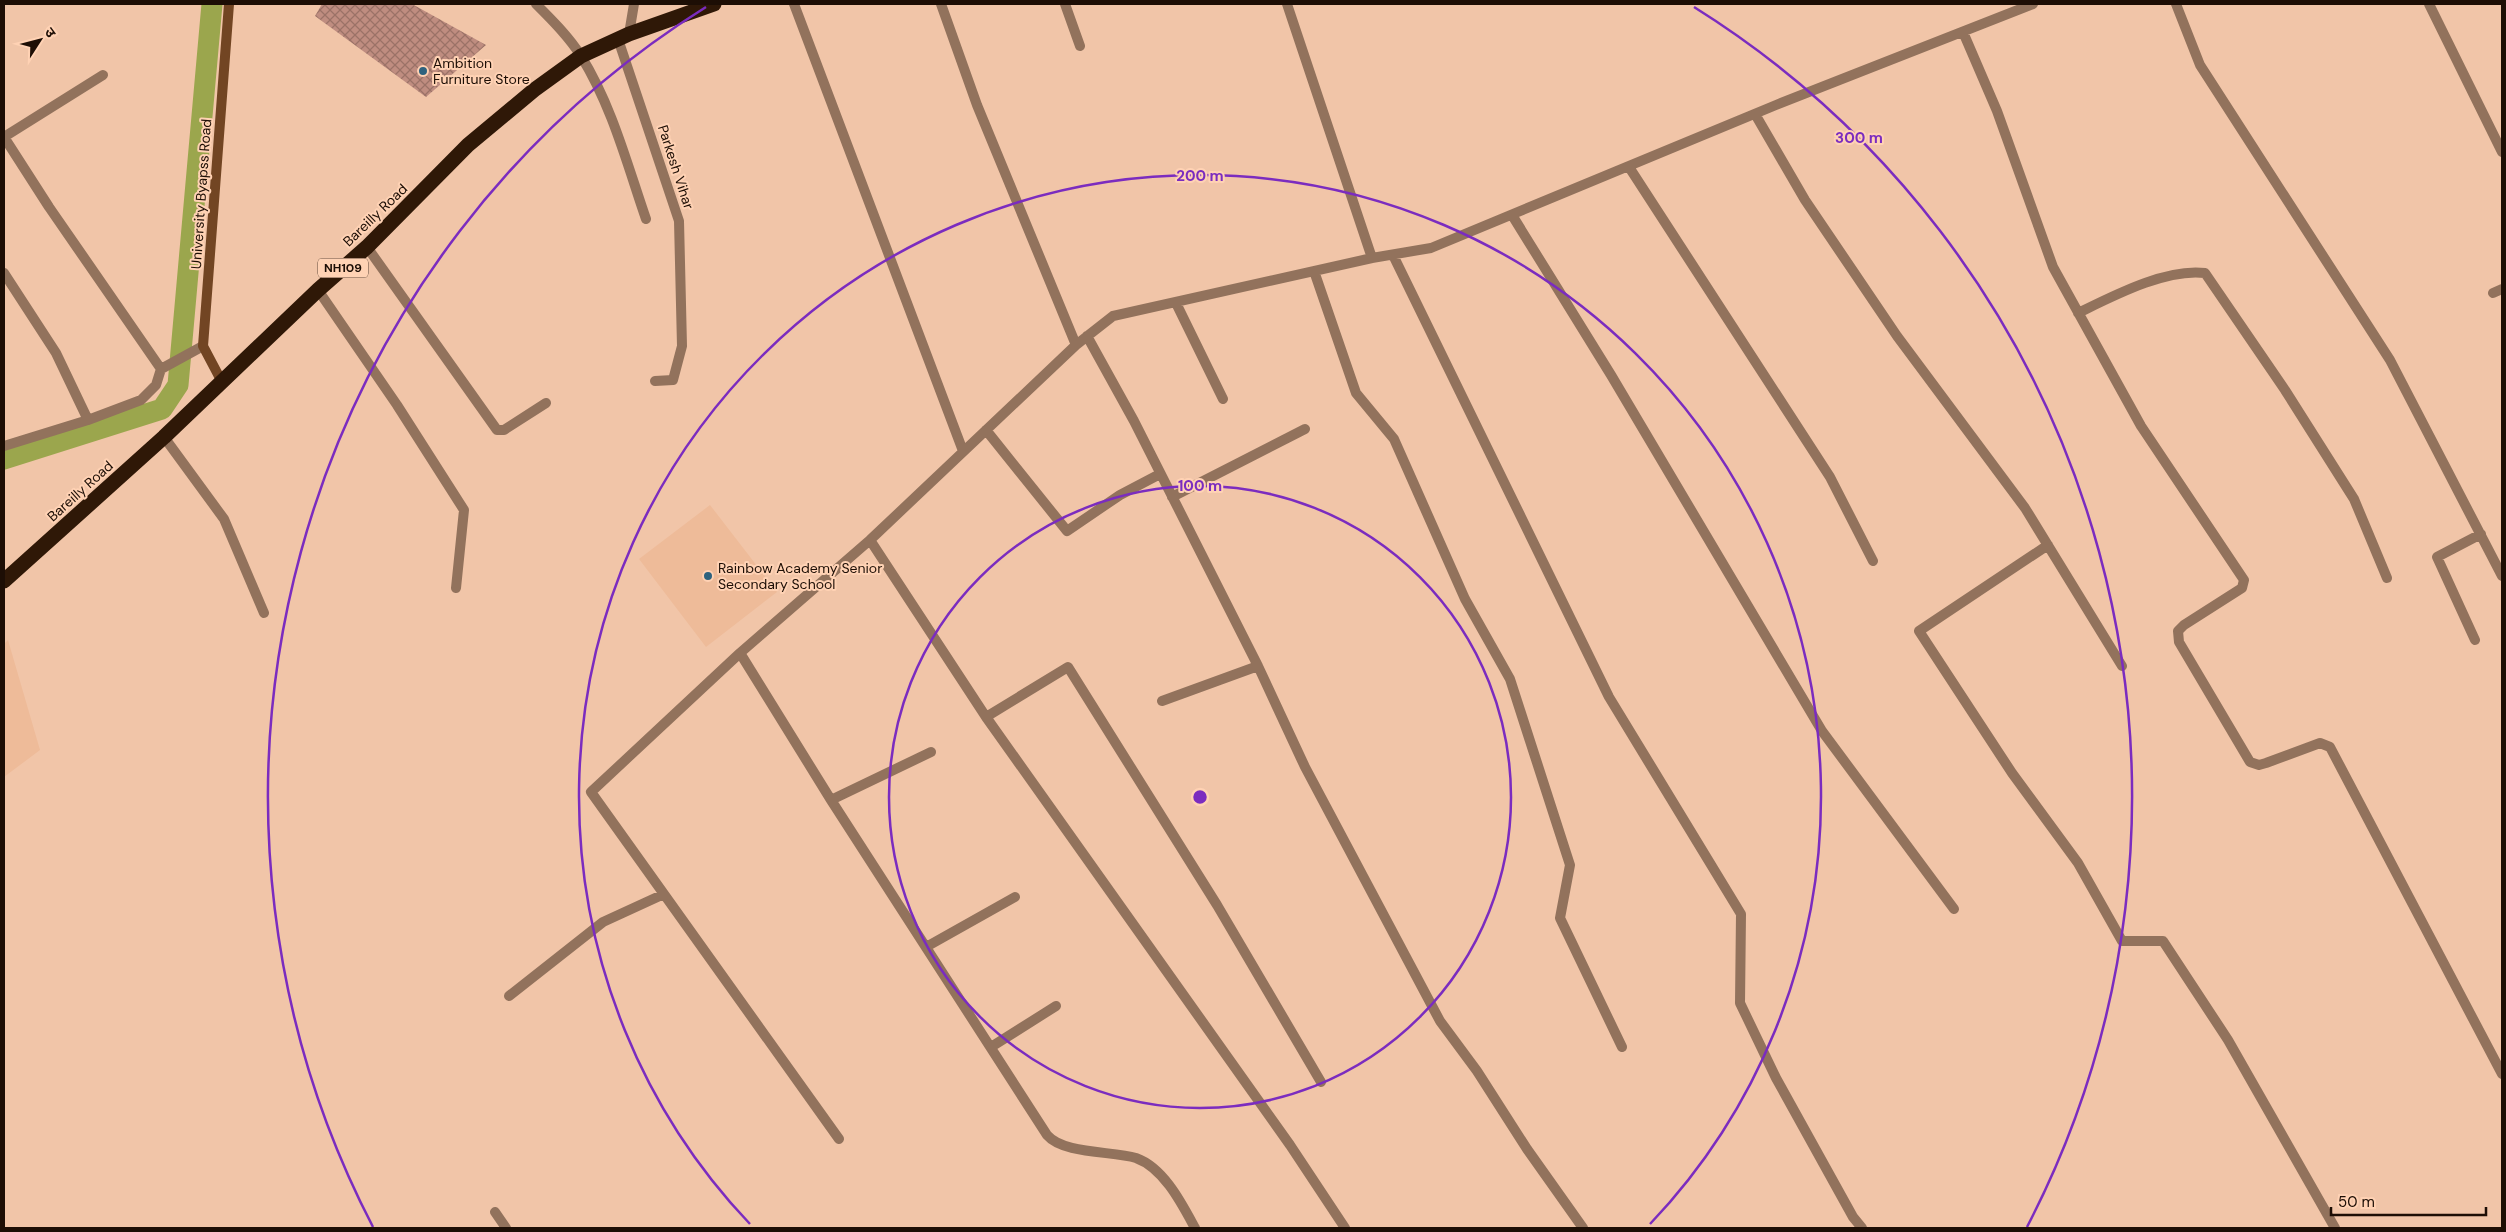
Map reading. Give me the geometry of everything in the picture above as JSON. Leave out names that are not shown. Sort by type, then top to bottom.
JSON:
[{"type":"highway","name":"Bareilly Road","points":[[4,581],[164,437],[318,290],[367,247],[468,145],[534,90],[580,56],[623,36],[705,5]]},
{"type":"main road","name":"University Byapss Road","points":[[203,346],[229,4]]},
{"type":"main road","points":[[203,346],[222,382]]},
{"type":"street","points":[[536,4],[556,24],[580,56],[607,108],[646,219]]},
{"type":"street","points":[[623,36],[634,4]]},
{"type":"street","points":[[794,4],[963,451]]},
{"type":"street","points":[[941,4],[976,105],[1076,345]]},
{"type":"street","points":[[1065,4],[1080,46]]},
{"type":"street","points":[[1287,4],[1372,258]]},
{"type":"street","points":[[839,1139],[591,792],[740,653],[870,540],[1076,345],[1113,316],[1314,270],[1431,248],[1756,114],[2033,4]]},
{"type":"street","points":[[2176,4],[2200,65],[2390,360],[2502,576]]},
{"type":"street","points":[[2428,4],[2502,152]]},
{"type":"street","points":[[1962,32],[1997,111],[2053,267],[2141,426],[2240,571],[2244,580],[2242,588],[2184,625],[2178,632],[2179,642],[2250,762],[2258,765],[2266,763],[2320,743],[2330,747],[2502,1074]]},
{"type":"street","name":"Parkesh Vihar","points":[[623,36],[679,221],[682,346],[673,380],[655,381]]},
{"type":"street","points":[[103,75],[4,137],[49,207],[165,366]]},
{"type":"street","points":[[1756,114],[1805,200],[1897,336],[2025,508],[2122,666]]},
{"type":"street","points":[[1629,167],[1830,477],[1873,561]]},
{"type":"street","points":[[1512,215],[1611,375],[1822,731],[1954,909]]},
{"type":"street","points":[[367,247],[497,430],[504,430],[546,403]]},
{"type":"street","points":[[1393,255],[1609,697],[1741,914],[1740,1003],[1776,1078],[1853,1217],[1862,1228]]},
{"type":"street","points":[[1314,270],[1356,393],[1394,439],[1465,599],[1510,679],[1570,865],[1560,918],[1622,1047]]},
{"type":"street","points":[[2078,313],[2140,284],[2196,272],[2206,273],[2354,498],[2387,578]]},
{"type":"street","points":[[4,273],[56,353],[88,420]]},
{"type":"street","points":[[318,290],[397,405],[464,510],[456,588]]},
{"type":"street","points":[[1176,303],[1223,399]]},
{"type":"street","points":[[1087,336],[1258,666],[1305,767],[1440,1021],[1477,1071],[1527,1149],[1583,1228]]},
{"type":"street","points":[[4,446],[88,420],[140,400],[156,385],[165,366],[203,346]]},
{"type":"street","points":[[1172,497],[1305,429]]},
{"type":"street","points":[[986,430],[1067,531],[1120,495],[1160,474]]},
{"type":"street","points":[[164,437],[224,519],[264,612]]},
{"type":"street","points":[[2475,640],[2437,557],[2481,534]]},
{"type":"street","points":[[870,540],[986,717],[1290,1145],[1345,1228]]},
{"type":"street","points":[[2048,545],[1919,631],[2012,773],[2078,863],[2122,941],[2163,941],[2228,1040],[2335,1228]]},
{"type":"street","points":[[740,653],[831,800],[1052,1142],[1137,1158],[1151,1167],[1170,1188],[1195,1228]]},
{"type":"street","points":[[1162,701],[1258,666]]},
{"type":"street","points":[[986,717],[1068,667],[1217,905],[1321,1082]]},
{"type":"street","points":[[831,800],[931,752]]},
{"type":"street","points":[[509,996],[603,922],[664,894]]},
{"type":"street","points":[[926,947],[1015,897]]},
{"type":"street","points":[[991,1047],[1056,1006]]},
{"type":"street","points":[[495,1212],[506,1228]]},
{"type":"shaded area","name":"Rainbow Academy Senior Secondary School","points":[[710,505],[777,592],[706,647],[639,559]]},
{"type":"shaded area","points":[[8,640],[40,750],[4,777],[4,644]]},
{"type":"building","name":"Ambition Furniture Store","points":[[322,4],[412,4],[486,45],[426,97],[315,16]]},
{"type":"waterway","points":[[4,459],[162,409],[178,385],[212,4]]},
{"type":"place","name":"Ambition Furniture Store","points":[[423,71]]},
{"type":"place","name":"Rainbow Academy Senior Secondary School","points":[[708,576]]}]
